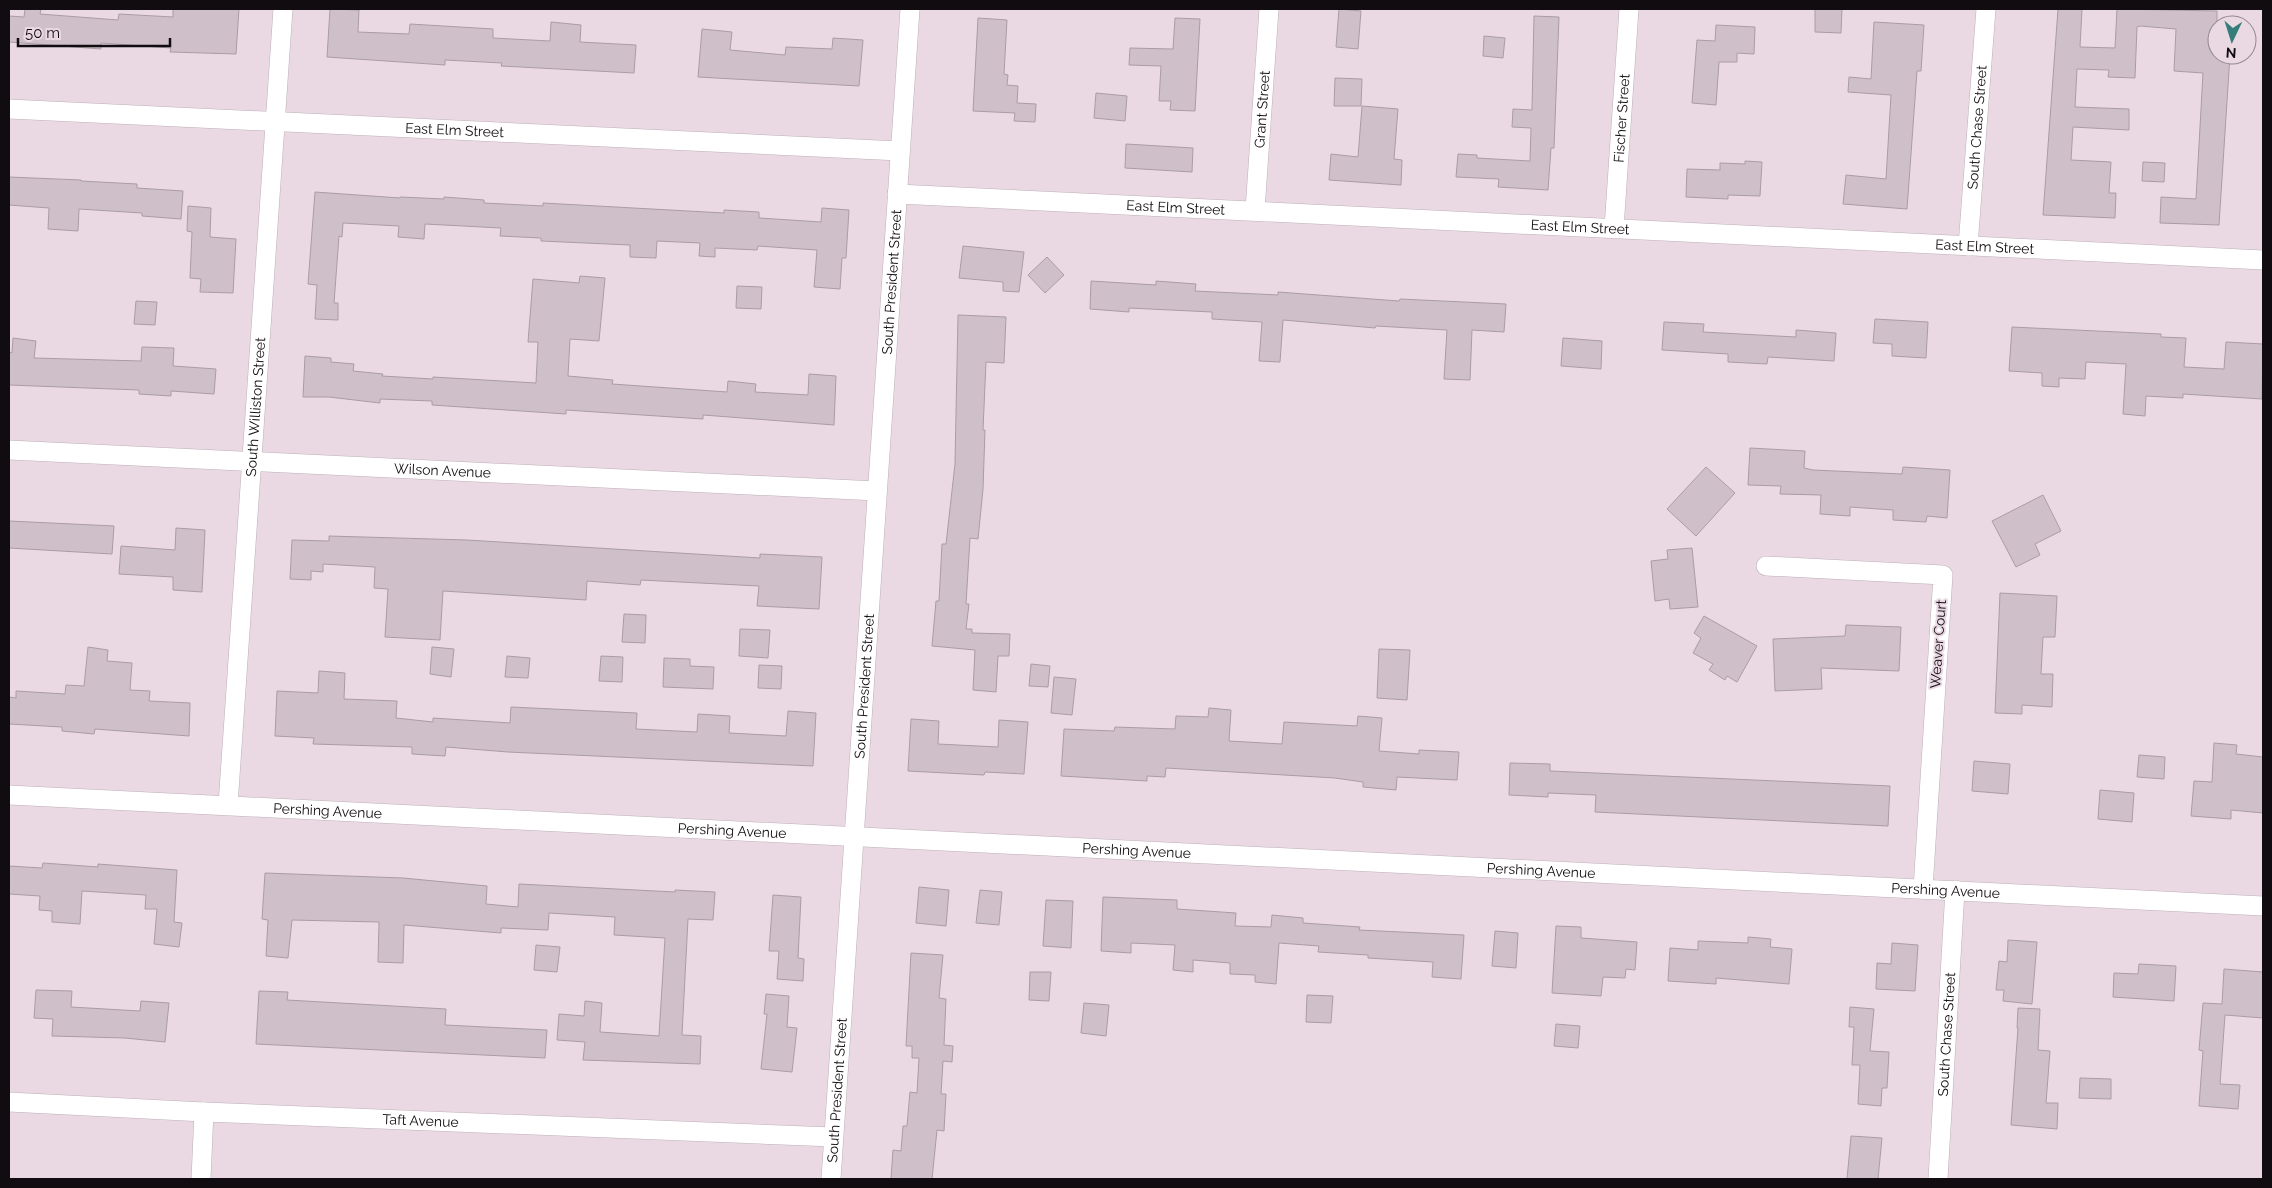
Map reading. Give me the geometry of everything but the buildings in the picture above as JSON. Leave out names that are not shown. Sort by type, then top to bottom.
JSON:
[{"type":"street","name":"South Williston Street","points":[[228,805],[283,9]]},
{"type":"street","points":[[900,151],[910,9]]},
{"type":"street","name":"Grant Street","points":[[1255,210],[1269,9]]},
{"type":"street","name":"Fischer Street","points":[[1614,228],[1629,9]]},
{"type":"street","name":"South Chase Street","points":[[1968,246],[1986,9]]},
{"type":"street","name":"East Elm Street","points":[[9,109],[900,151]]},
{"type":"street","name":"South President Street","points":[[831,1179],[900,151]]},
{"type":"street","name":"East Elm Street","points":[[897,194],[2263,260]]},
{"type":"street","name":"Wilson Avenue","points":[[9,450],[877,491]]},
{"type":"street","name":"Weaver Court","points":[[1766,566],[1943,575],[1923,889]]},
{"type":"street","name":"Pershing Avenue","points":[[9,794],[2263,906]]},
{"type":"street","name":"South Chase Street","points":[[1938,1179],[1955,890]]},
{"type":"street","name":"Taft Avenue","points":[[9,1102],[204,1112],[833,1137]]},
{"type":"street","points":[[201,1179],[204,1112]]}]
